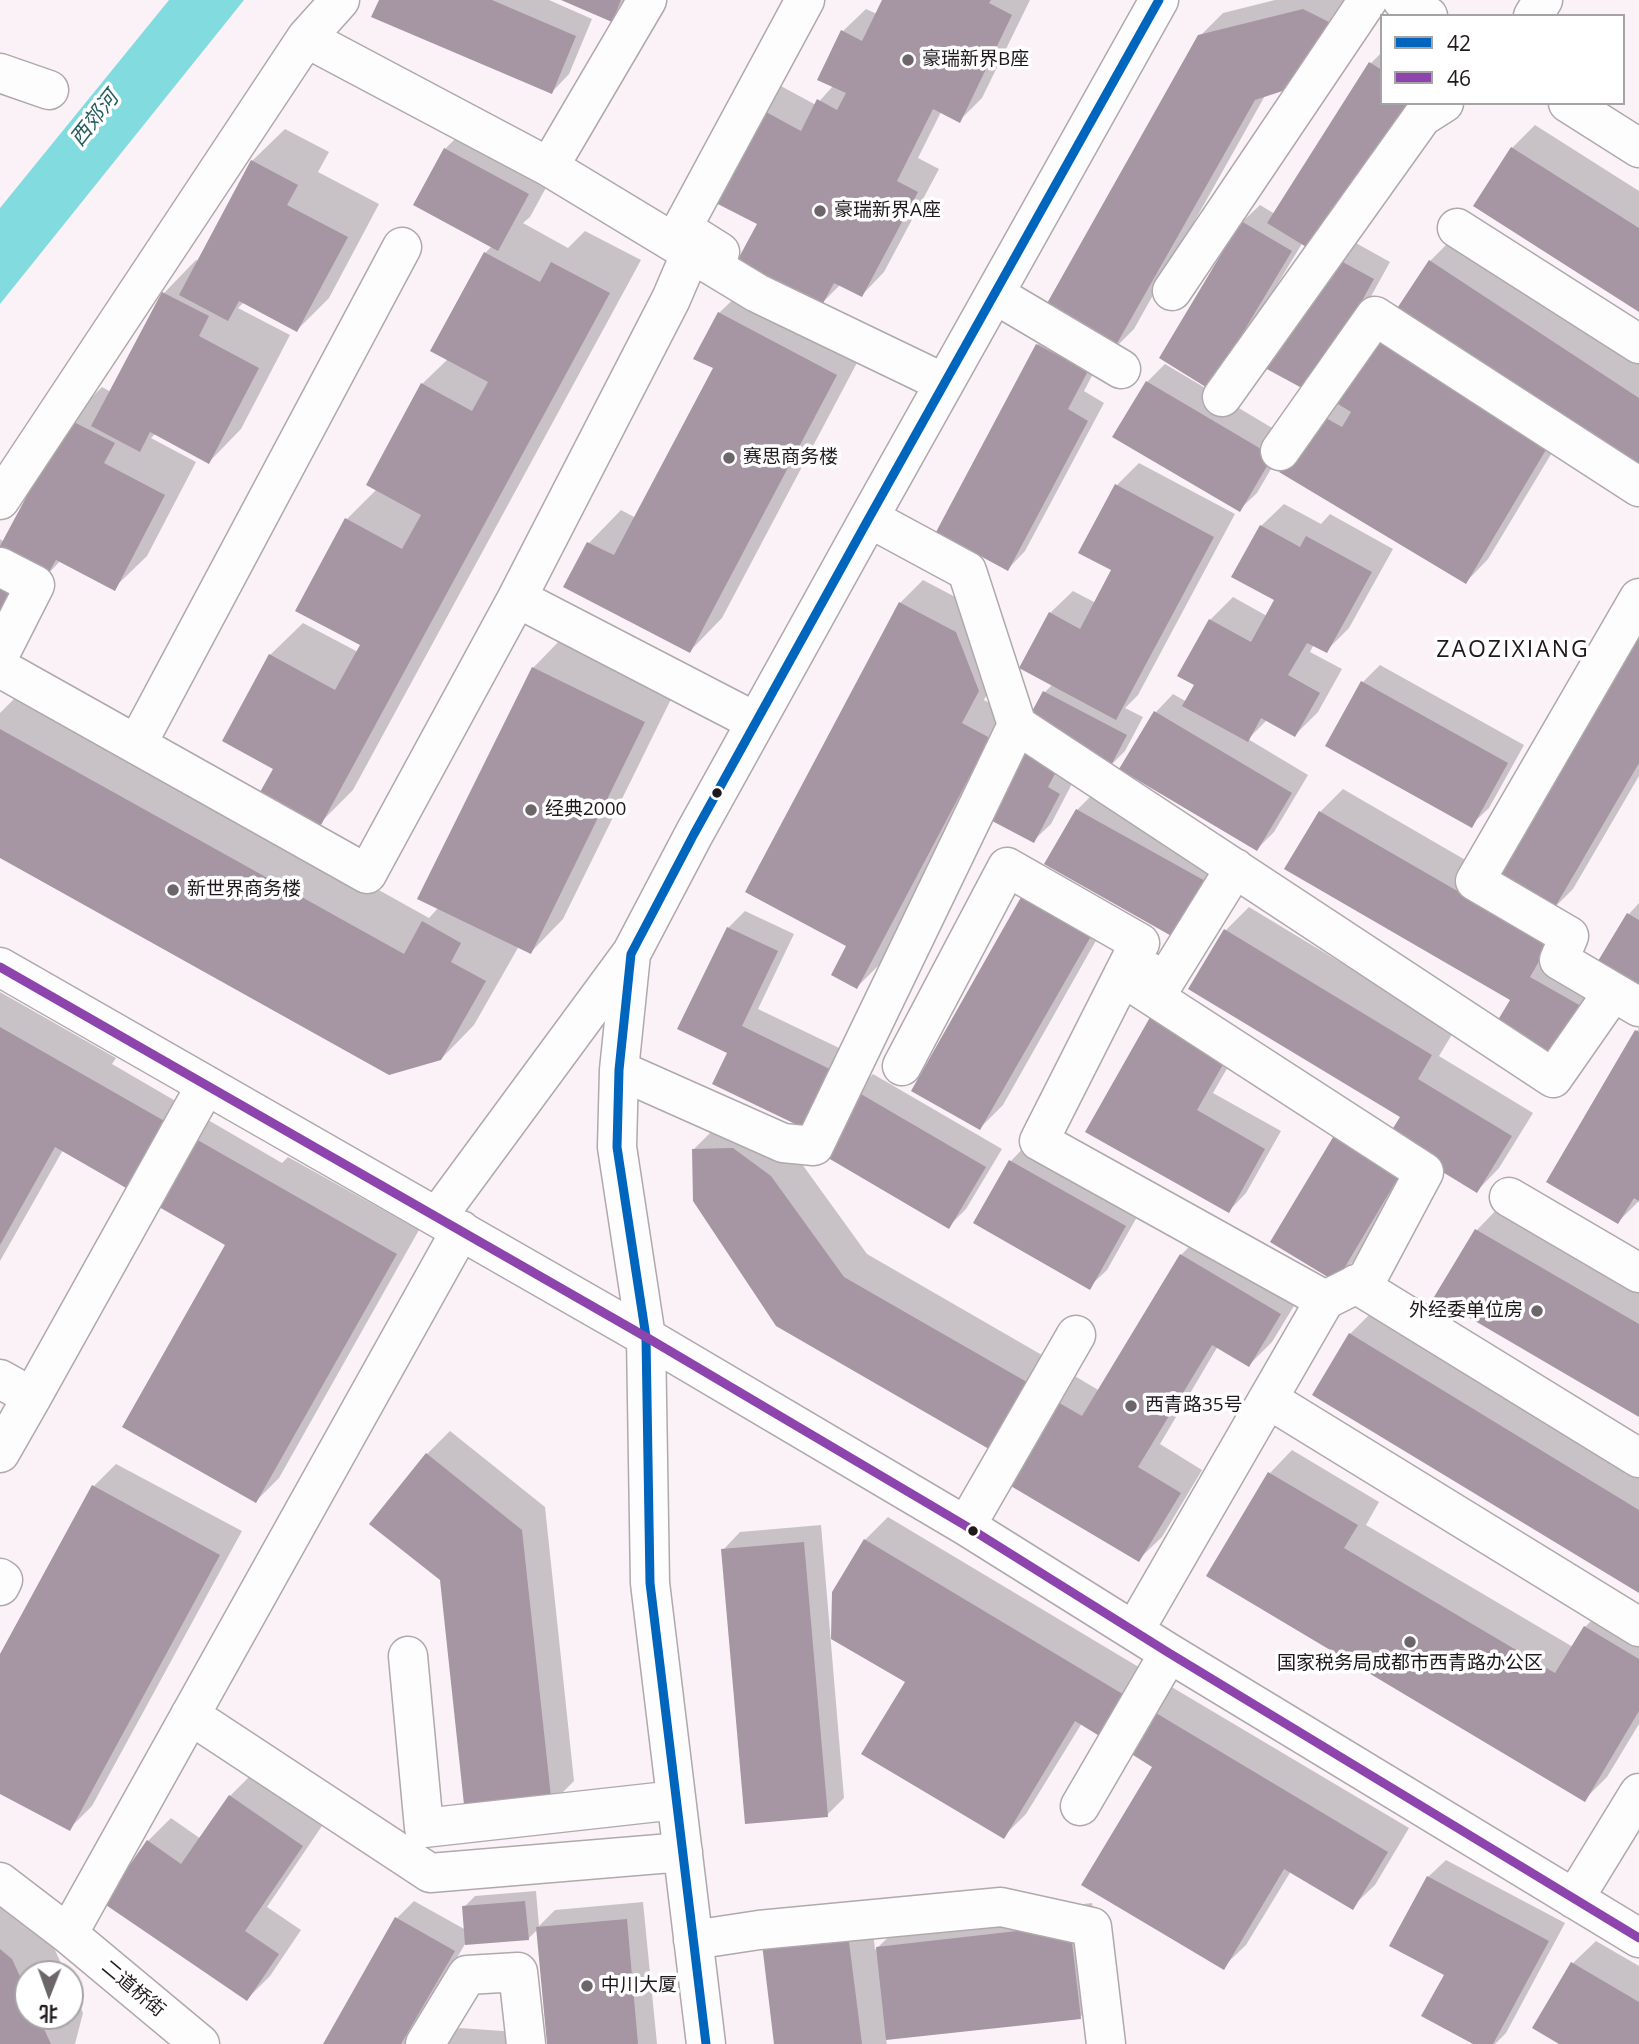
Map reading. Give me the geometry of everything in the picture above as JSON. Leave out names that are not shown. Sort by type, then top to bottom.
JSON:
[{"type":"street","points":[[0,500],[306,38],[340,0]]},
{"type":"street","points":[[549,167],[647,0]]},
{"type":"street","points":[[757,293],[764,280],[682,228],[805,0]]},
{"type":"street","points":[[68,1934],[190,1715],[449,1224],[631,954],[756,722],[1159,0]]},
{"type":"street","points":[[1172,291],[1368,0]]},
{"type":"street","points":[[1402,0],[1425,14]]},
{"type":"street","points":[[306,38],[549,167],[757,293],[944,383]]},
{"type":"street","points":[[0,73],[49,90]]},
{"type":"street","points":[[1222,397],[1422,117],[1441,105]]},
{"type":"street","points":[[1571,105],[1639,148]]},
{"type":"street","points":[[1457,228],[1639,344]]},
{"type":"street","points":[[137,744],[402,247]]},
{"type":"street","points":[[0,668],[367,874],[517,598],[671,299],[685,264]]},
{"type":"street","points":[[1008,302],[1121,369]]},
{"type":"street","points":[[1280,451],[1375,316],[1639,487]]},
{"type":"street","points":[[869,518],[967,571],[1017,725],[1553,1078],[1626,999],[1559,960],[1569,936],[1475,881],[1639,598]]},
{"type":"street","points":[[0,567],[35,585],[0,654]]},
{"type":"street","points":[[517,598],[756,722]]},
{"type":"street","points":[[619,1070],[783,1143],[814,1146],[1017,725]]},
{"type":"street","points":[[902,1066],[1007,867],[1140,943],[1039,1141],[1341,1292],[1639,1458]]},
{"type":"street","points":[[1126,969],[1164,981],[1235,868]]},
{"type":"street","points":[[631,954],[619,1070],[617,1147],[646,1337],[650,1583],[706,2044]]},
{"type":"street","points":[[0,967],[646,1337],[966,1526],[1169,1653],[1639,1938]]},
{"type":"street","points":[[1126,969],[1424,1172],[1367,1279],[1341,1292],[1268,1399],[1134,1631]]},
{"type":"street","points":[[0,1453],[16,1388],[206,1085]]},
{"type":"street","points":[[1509,1197],[1639,1273]]},
{"type":"street","points":[[966,1526],[1076,1335]]},
{"type":"street","points":[[1268,1399],[1639,1627]]},
{"type":"street","points":[[0,1578],[3,1580],[0,1586]]},
{"type":"street","points":[[1080,1806],[1169,1653]]},
{"type":"street","points":[[408,1656],[424,1828],[676,1800]]},
{"type":"street","points":[[190,1715],[430,1873],[682,1852]]},
{"type":"street","points":[[1574,1899],[1639,1793]]},
{"type":"street","name":"二道桥街","points":[[0,1882],[68,1934],[200,2044]]},
{"type":"street","points":[[693,1940],[759,1930],[1001,1907],[1092,1927],[1106,2044]]},
{"type":"street","points":[[425,2044],[467,1975],[518,1972],[526,2044]]},
{"type":"water","name":"西郊河","points":[[169,0],[244,0],[0,304],[0,208]]},
{"type":"building","points":[[379,0],[492,0],[576,36],[552,94],[371,17]]},
{"type":"building","points":[[561,0],[621,0],[612,22]]},
{"type":"building","name":"豪瑞新界A座","points":[[882,0],[991,0],[989,3],[1012,15],[960,123],[933,109],[897,181],[918,192],[862,297],[834,283],[822,305],[737,261],[757,224],[706,198],[755,106],[801,131],[817,99],[837,110],[846,93],[817,80],[841,30],[862,41]]},
{"type":"building","points":[[1303,9],[1333,24],[1304,84],[1255,100],[1111,354],[1041,314],[1198,35]]},
{"type":"building","points":[[1369,62],[1380,69],[1380,105],[1410,105],[1316,253],[1267,223]]},
{"type":"building","points":[[1511,147],[1639,228],[1639,312],[1473,206]]},
{"type":"building","points":[[444,148],[529,194],[498,251],[413,205]]},
{"type":"building","points":[[251,160],[298,185],[287,205],[348,237],[297,332],[239,301],[228,321],[179,295]]},
{"type":"building","points":[[1241,221],[1292,251],[1209,389],[1159,358]]},
{"type":"building","points":[[484,252],[540,282],[551,262],[610,293],[321,825],[260,792],[273,769],[222,741],[269,654],[335,690],[360,645],[295,611],[345,518],[402,549],[421,515],[366,485],[421,383],[472,411],[488,382],[430,351]]},
{"type":"building","points":[[1328,254],[1374,279],[1311,393],[1265,368]]},
{"type":"building","points":[[1429,260],[1639,398],[1639,474],[1394,313]]},
{"type":"building","points":[[162,292],[209,316],[199,336],[259,368],[209,464],[150,432],[140,452],[91,426]]},
{"type":"building","name":"赛思商务楼","points":[[718,312],[837,375],[690,653],[563,587],[587,542],[614,555],[713,368],[693,359]]},
{"type":"building","points":[[1380,335],[1553,438],[1466,584],[1279,472],[1315,412],[1342,427],[1351,412],[1338,404]]},
{"type":"building","points":[[1036,344],[1088,371],[1068,409],[1088,421],[1008,571],[936,532]]},
{"type":"building","points":[[1146,381],[1273,456],[1240,512],[1112,437]]},
{"type":"building","points":[[68,419],[115,443],[104,463],[165,495],[115,591],[56,560],[45,579],[0,555],[0,546]]},
{"type":"building","points":[[1115,484],[1214,537],[1116,720],[1019,668],[1049,612],[1080,629],[1111,570],[1078,553]]},
{"type":"building","points":[[1260,525],[1300,547],[1306,536],[1372,572],[1327,653],[1307,643],[1288,675],[1320,693],[1295,737],[1261,718],[1248,742],[1182,706],[1194,685],[1177,676],[1209,619],[1251,642],[1274,600],[1231,577]]},
{"type":"building","points":[[0,574],[19,583],[0,620]]},
{"type":"building","points":[[899,602],[956,632],[979,691],[962,723],[990,738],[857,989],[831,975],[846,946],[745,892]]},
{"type":"building","points":[[1639,623],[1639,763],[1551,914],[1490,878]]},
{"type":"building","name":"经典2000","points":[[532,667],[645,722],[531,954],[417,899]]},
{"type":"building","points":[[1361,681],[1508,763],[1472,828],[1325,746]]},
{"type":"building","points":[[1043,691],[1127,735],[1108,771],[1068,749],[1048,787],[1060,794],[1034,843],[977,813]]},
{"type":"building","points":[[1154,711],[1292,793],[1257,851],[1119,769]]},
{"type":"building","name":"新世界商务楼","points":[[0,729],[404,954],[422,921],[461,943],[451,962],[486,981],[441,1060],[389,1075],[0,858]]},
{"type":"building","points":[[1076,809],[1207,882],[1175,938],[1044,864]]},
{"type":"building","points":[[1319,811],[1549,944],[1530,977],[1588,1010],[1558,1062],[1495,1025],[1510,1000],[1284,869]]},
{"type":"building","points":[[1024,892],[1094,931],[980,1130],[911,1091]]},
{"type":"building","points":[[1627,913],[1639,920],[1639,985],[1598,961]]},
{"type":"building","points":[[727,927],[778,951],[742,1026],[844,1076],[816,1134],[712,1084],[727,1053],[677,1029]]},
{"type":"building","points":[[1224,929],[1432,1055],[1418,1079],[1512,1136],[1477,1193],[1387,1138],[1400,1117],[1188,989]]},
{"type":"building","points":[[1153,1012],[1229,1054],[1197,1110],[1265,1149],[1229,1213],[1085,1132]]},
{"type":"building","points":[[0,1027],[397,1254],[256,1503],[122,1427],[225,1245],[55,1147],[0,1245]]},
{"type":"building","points":[[1635,1030],[1639,1032],[1639,1201],[1634,1198],[1618,1224],[1546,1182]]},
{"type":"building","points":[[854,1090],[986,1167],[949,1229],[818,1152]]},
{"type":"building","points":[[1335,1134],[1401,1173],[1336,1282],[1270,1242]]},
{"type":"building","points":[[733,1148],[771,1176],[844,1277],[1039,1389],[1001,1456],[776,1326],[693,1201],[692,1149]]},
{"type":"building","points":[[1009,1160],[1126,1226],[1090,1290],[973,1223]]},
{"type":"building","name":"外经委单位房","points":[[1475,1229],[1639,1324],[1639,1417],[1434,1297]]},
{"type":"building","name":"西青路35号","points":[[1180,1254],[1281,1314],[1249,1367],[1212,1345],[1138,1467],[1181,1493],[1139,1562],[999,1479],[1049,1397],[1082,1416]]},
{"type":"building","points":[[1349,1333],[1639,1510],[1639,1593],[1312,1395]]},
{"type":"building","points":[[426,1453],[522,1530],[552,1806],[465,1814],[440,1580],[369,1524]]},
{"type":"building","name":"国家税务局成都市西青路办公区","points":[[1268,1472],[1358,1525],[1344,1548],[1555,1673],[1584,1626],[1639,1659],[1639,1711],[1585,1802],[1206,1576]]},
{"type":"building","points":[[92,1485],[220,1555],[70,1831],[0,1794],[0,1654]]},
{"type":"building","points":[[864,1539],[1131,1699],[1106,1740],[1075,1721],[1004,1839],[861,1754],[905,1682],[831,1639],[832,1592]]},
{"type":"building","points":[[804,1542],[828,1817],[745,1824],[721,1549]]},
{"type":"building","points":[[1146,1707],[1388,1852],[1353,1910],[1284,1869],[1224,1970],[1081,1885],[1152,1767],[1122,1748]]},
{"type":"building","points":[[229,1795],[303,1846],[245,1931],[279,1954],[247,2001],[103,1903],[147,1840],[181,1864]]},
{"type":"building","points":[[1427,1876],[1549,1941],[1493,2044],[1473,2044],[1421,2016],[1444,1975],[1389,1946]]},
{"type":"building","points":[[525,1901],[529,1940],[465,1945],[462,1906]]},
{"type":"building","points":[[395,1917],[455,1951],[401,2044],[323,2044]]},
{"type":"building","name":"中川大厦","points":[[627,1919],[638,2044],[547,2044],[536,1927]]},
{"type":"building","points":[[1070,1925],[1081,2019],[886,2040],[876,1947]]},
{"type":"building","points":[[848,1934],[862,2044],[774,2044],[762,1944]]},
{"type":"building","points":[[0,1949],[14,1963],[14,2030],[44,2030],[51,2044],[0,2044]]},
{"type":"building","points":[[1571,1962],[1639,2002],[1639,2044],[1559,2044],[1532,2028]]},
{"type":"transit line","name":"42","points":[[706,2044],[650,1583],[646,1337],[617,1147],[619,1070],[631,954],[694,834],[1159,0]]},
{"type":"transit line","name":"46","points":[[0,967],[646,1337],[966,1526],[1169,1653],[1639,1938]]},
{"type":"place","name":"豪瑞新界B座","points":[[908,60]]},
{"type":"place","name":"豪瑞新界A座","points":[[820,211]]},
{"type":"place","name":"赛思商务楼","points":[[729,458]]},
{"type":"place","name":"经典2000","points":[[531,810]]},
{"type":"place","name":"新世界商务楼","points":[[173,890]]},
{"type":"place","name":"外经委单位房","points":[[1537,1311]]},
{"type":"place","name":"西青路35号","points":[[1131,1406]]},
{"type":"place","name":"国家税务局成都市西青路办公区","points":[[1410,1642]]},
{"type":"place","name":"中川大厦","points":[[587,1986]]},
{"type":"district","name":"ZAOZIXIANG","points":[[1513,650]]}]
